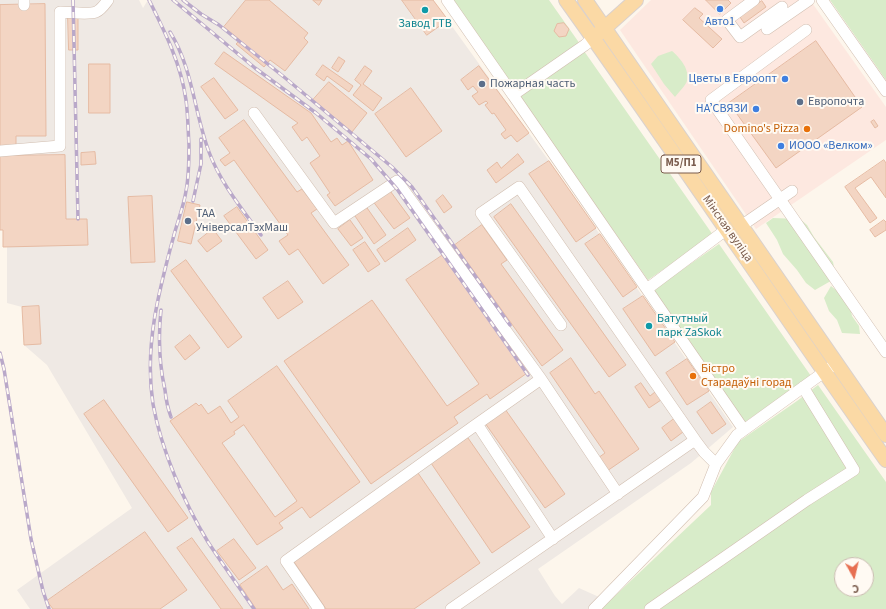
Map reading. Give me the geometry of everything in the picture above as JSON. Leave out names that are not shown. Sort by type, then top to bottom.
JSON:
[{"type":"main road","name":"Мінская вуліца","points":[[566,0],[727,229],[886,460]]},
{"type":"main road","name":"Мінская вуліца","points":[[584,0],[886,435]]},
{"type":"main road","points":[[593,38],[605,29],[636,0]]},
{"type":"main road","points":[[791,323],[798,324],[801,321],[802,314]]},
{"type":"street","points":[[0,151],[60,146],[60,12],[97,12],[108,0]]},
{"type":"street","points":[[447,0],[744,430]]},
{"type":"street","points":[[754,0],[727,20],[740,37],[782,7],[808,0]]},
{"type":"street","points":[[822,0],[886,91]]},
{"type":"street","points":[[766,29],[782,7]]},
{"type":"street","points":[[806,30],[711,100],[886,352]]},
{"type":"street","points":[[513,95],[593,38]]},
{"type":"street","points":[[254,113],[334,223],[397,180],[541,379],[618,494]]},
{"type":"street","points":[[561,325],[481,213],[519,188],[695,440],[716,464]]},
{"type":"street","points":[[741,226],[792,191]]},
{"type":"street","points":[[647,289],[727,229]]},
{"type":"street","points":[[594,609],[703,497],[716,464],[736,435],[836,363]]},
{"type":"street","points":[[319,609],[286,561],[541,379]]},
{"type":"street","points":[[650,609],[807,500],[854,470],[803,387]]},
{"type":"street","points":[[477,424],[553,539]]},
{"type":"street","points":[[451,609],[695,440]]},
{"type":"shaded area","points":[[0,0],[139,0],[143,8],[148,0],[433,0],[549,161],[733,427],[691,463],[538,569],[555,596],[562,604],[579,588],[599,597],[589,609],[30,609],[17,590],[132,508],[47,365],[24,345],[22,307],[7,303],[7,247],[3,247],[3,230],[0,230]]},
{"type":"shaded area","points":[[651,0],[810,0],[886,107],[886,140],[756,229],[620,30]]},
{"type":"green space","points":[[451,0],[549,0],[580,44],[515,90]]},
{"type":"green space","points":[[830,0],[886,0],[886,80]]},
{"type":"green space","points":[[584,51],[713,235],[648,280],[519,96]]},
{"type":"green space","points":[[672,51],[684,64],[688,77],[686,83],[675,97],[664,84],[651,64],[658,56]]},
{"type":"green space","points":[[773,218],[800,219],[807,225],[833,262],[836,278],[815,290],[806,283],[783,254],[777,240],[766,223]]},
{"type":"green space","points":[[719,244],[811,376],[745,422],[653,290]]},
{"type":"green space","points":[[831,286],[842,295],[850,306],[852,316],[859,326],[860,334],[842,333],[837,320],[829,311],[824,298]]},
{"type":"green space","points":[[818,385],[886,482],[886,609],[601,609],[711,505],[711,492],[738,442]]},
{"type":"building","points":[[246,0],[269,0],[308,33],[304,38],[308,42],[285,71],[270,60],[264,67],[236,44],[240,40],[224,27]]},
{"type":"building","points":[[313,0],[322,0],[319,5]]},
{"type":"building","name":"Завод ГТВ","points":[[402,0],[433,0],[448,20],[427,35]]},
{"type":"building","name":"Авто1","points":[[706,0],[728,0],[731,3],[720,14]]},
{"type":"building","points":[[762,1],[766,7],[744,23],[740,17]]},
{"type":"building","points":[[45,4],[46,136],[16,136],[16,146],[0,146],[0,5]]},
{"type":"building","points":[[695,8],[703,14],[699,18],[722,39],[713,48],[683,20]]},
{"type":"building","points":[[68,16],[78,16],[78,50],[69,50]]},
{"type":"building","points":[[564,23],[569,29],[566,36],[559,37],[554,31],[557,24]]},
{"type":"building","points":[[816,41],[862,107],[776,168],[729,103]]},
{"type":"building","points":[[224,52],[311,113],[331,142],[337,138],[342,145],[348,141],[373,180],[335,206],[327,195],[330,193],[310,163],[320,156],[307,137],[302,141],[292,127],[298,123],[215,64]]},
{"type":"building","points":[[339,57],[345,61],[338,72],[332,68]]},
{"type":"building","points":[[89,64],[110,64],[110,113],[89,113]]},
{"type":"building","points":[[323,65],[353,86],[349,92],[327,76],[324,81],[316,75]]},
{"type":"building","points":[[365,66],[372,71],[363,84],[382,98],[373,111],[353,95],[361,85],[355,80]]},
{"type":"building","points":[[479,66],[529,133],[517,142],[511,135],[505,139],[501,134],[506,130],[494,113],[492,114],[485,105],[488,103],[486,101],[479,105],[472,96],[478,92],[473,86],[468,90],[461,80]]},
{"type":"building","points":[[214,78],[238,110],[225,119],[201,87]]},
{"type":"building","points":[[329,82],[367,113],[352,132],[313,100]]},
{"type":"building","points":[[411,88],[442,131],[406,157],[375,114]]},
{"type":"building","points":[[244,120],[297,192],[302,189],[317,209],[311,213],[349,265],[323,284],[298,249],[289,255],[279,241],[288,235],[234,160],[225,166],[220,160],[230,153],[219,138]]},
{"type":"building","points":[[874,120],[878,126],[875,128],[871,122]]},
{"type":"building","points":[[95,152],[96,164],[81,165],[81,153]]},
{"type":"building","points":[[518,154],[524,162],[496,183],[487,170],[497,162],[501,168]]},
{"type":"building","points":[[65,155],[66,219],[87,219],[88,245],[3,247],[3,230],[0,230],[0,156]]},
{"type":"building","points":[[884,160],[886,163],[886,198],[871,177],[855,188],[877,218],[870,223],[845,187]]},
{"type":"building","points":[[549,161],[596,228],[576,242],[529,174]]},
{"type":"building","points":[[388,188],[410,218],[394,229],[372,200]]},
{"type":"building","points":[[443,195],[452,207],[444,213],[436,201]]},
{"type":"building","points":[[152,196],[155,262],[131,263],[128,197]]},
{"type":"building","points":[[187,202],[200,205],[191,244],[178,241]]},
{"type":"building","points":[[511,204],[626,365],[609,377],[494,217]]},
{"type":"building","points":[[365,205],[386,235],[374,244],[353,213]]},
{"type":"building","points":[[237,207],[268,250],[256,259],[224,216]]},
{"type":"building","points":[[350,220],[363,238],[351,246],[338,229]]},
{"type":"building","points":[[884,220],[886,222],[886,230],[875,237],[870,230]]},
{"type":"building","points":[[482,225],[507,260],[501,264],[563,350],[542,366],[455,245]]},
{"type":"building","points":[[408,228],[416,240],[385,262],[377,250]]},
{"type":"building","points":[[213,229],[222,241],[207,252],[198,241]]},
{"type":"building","points":[[600,234],[637,287],[623,297],[585,244]]},
{"type":"building","points":[[365,242],[380,264],[368,272],[353,250]]},
{"type":"building","points":[[446,253],[530,371],[490,399],[487,394],[454,417],[458,423],[371,484],[284,361],[372,300],[447,406],[479,384],[406,280]]},
{"type":"building","points":[[186,260],[242,337],[228,348],[171,271]]},
{"type":"building","points":[[288,281],[303,302],[278,319],[263,298]]},
{"type":"building","name":"Батутный парк ZaSkok","points":[[643,296],[675,342],[655,356],[623,309]]},
{"type":"building","points":[[39,306],[41,344],[24,345],[22,307]]},
{"type":"building","points":[[190,335],[200,348],[185,360],[175,347]]},
{"type":"building","points":[[571,358],[595,394],[599,391],[639,449],[607,471],[598,458],[605,453],[550,373]]},
{"type":"building","points":[[687,359],[709,391],[687,405],[666,373]]},
{"type":"building","points":[[277,366],[360,482],[310,518],[302,507],[279,523],[283,528],[257,545],[170,421],[196,403],[199,406],[201,404],[208,414],[220,406],[231,423],[239,417],[228,401]]},
{"type":"building","points":[[641,383],[650,396],[655,392],[661,400],[649,408],[635,387]]},
{"type":"building","points":[[104,400],[188,518],[168,532],[84,414]]},
{"type":"building","points":[[711,402],[726,424],[712,434],[697,412]]},
{"type":"building","points":[[505,409],[565,494],[545,508],[485,423]]},
{"type":"building","points":[[674,419],[683,432],[671,441],[662,428]]},
{"type":"building","points":[[244,425],[297,501],[275,517],[222,443],[235,434],[234,432]]},
{"type":"building","points":[[468,438],[530,527],[492,553],[431,463]]},
{"type":"building","points":[[418,473],[480,563],[414,609],[326,609],[292,559]]},
{"type":"building","points":[[145,532],[187,590],[160,609],[53,609],[47,601]]},
{"type":"building","points":[[192,538],[243,609],[221,609],[177,548]]},
{"type":"building","points":[[234,539],[256,568],[239,580],[217,551]]},
{"type":"building","points":[[267,566],[283,590],[292,584],[309,609],[256,609],[240,585]]},
{"type":"railway","points":[[73,0],[78,219]]},
{"type":"railway","points":[[149,0],[166,36],[184,87],[188,117],[189,145],[188,174],[185,196],[163,276],[154,318],[150,361],[153,404],[162,439],[174,475],[190,510],[208,542],[254,609]]},
{"type":"railway","points":[[173,0],[255,68],[316,113],[371,159],[397,189],[528,375]]},
{"type":"railway","points":[[183,0],[201,14],[219,25],[392,167],[412,187],[510,325]]},
{"type":"railway","points":[[170,32],[184,61],[209,152],[219,174],[232,195],[261,235]]},
{"type":"railway","points":[[193,201],[201,164],[201,139]]},
{"type":"railway","points":[[161,310],[159,340],[160,360],[168,408],[171,417]]},
{"type":"railway","points":[[0,353],[4,369],[31,539],[43,591],[49,609]]},
{"type":"place","name":"Авто1","points":[[720,9]]},
{"type":"place","name":"Завод ГТВ","points":[[425,10]]},
{"type":"place","name":"Цветы в Евроопт","points":[[785,79]]},
{"type":"place","name":"Пожарная часть","points":[[482,84]]},
{"type":"place","name":"Европочта","points":[[800,102]]},
{"type":"place","name":"НАʼСВЯЗИ","points":[[756,109]]},
{"type":"place","name":"Domino's Pizza","points":[[807,129]]},
{"type":"place","name":"ИООО «Велком»","points":[[781,146]]},
{"type":"place","name":"ТАА УніверсалТэхМаш","points":[[188,221]]},
{"type":"place","name":"Батутный парк ZaSkok","points":[[649,326]]},
{"type":"place","name":"Бістро Старадаўні горад","points":[[693,376]]}]
